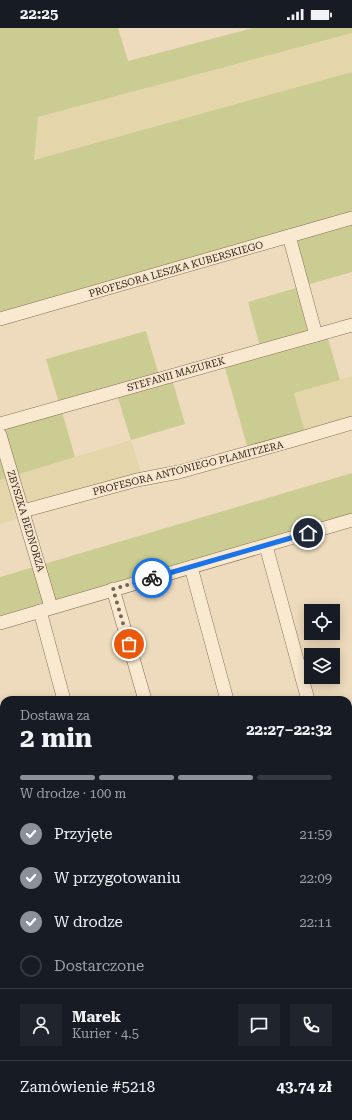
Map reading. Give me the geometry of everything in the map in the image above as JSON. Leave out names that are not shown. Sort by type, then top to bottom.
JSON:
[{"type":"street","name":"PROFESORA LESZKA KUBERSKIEGO","points":[[0,319],[352,218]]},
{"type":"street","points":[[289,236],[316,335]]},
{"type":"street","name":"STEFANII MAZUREK","points":[[0,424],[352,325]]},
{"type":"street","name":"PROFESORA ANTONIEGO PLAMITZERA","points":[[23,511],[137,480],[179,472],[352,423]]},
{"type":"street","name":"ZBYSZKA BEDNORZA","points":[[0,435],[23,511],[46,609],[63,696]]},
{"type":"street","points":[[0,623],[113,589],[351,524]]},
{"type":"street","points":[[266,546],[307,696]]},
{"type":"street","points":[[191,567],[226,696]]},
{"type":"street","points":[[113,589],[144,696]]},
{"type":"shaded area","points":[[352,33],[352,72],[34,160],[38,117]]},
{"type":"shaded area","points":[[352,376],[352,423],[306,436],[294,393]]},
{"type":"shaded area","points":[[131,440],[143,479],[0,524],[0,480]]},
{"type":"green space","points":[[0,28],[118,28],[128,61],[253,28],[352,28],[352,33],[38,117],[34,160],[352,72],[352,272],[303,286],[289,236],[0,319]]},
{"type":"green space","points":[[303,286],[316,334],[326,332],[340,380],[294,393],[306,436],[249,453],[223,361],[261,350],[248,302]]},
{"type":"green space","points":[[146,331],[160,379],[171,376],[185,424],[131,440],[116,392],[61,408],[75,457],[0,480],[0,424],[60,407],[46,359]]},
{"type":"green space","points":[[352,473],[352,520],[0,623],[0,577]]},
{"type":"way so far","points":[[129,644],[113,589],[152,578]]},
{"type":"route","points":[[152,578],[308,533]]}]
